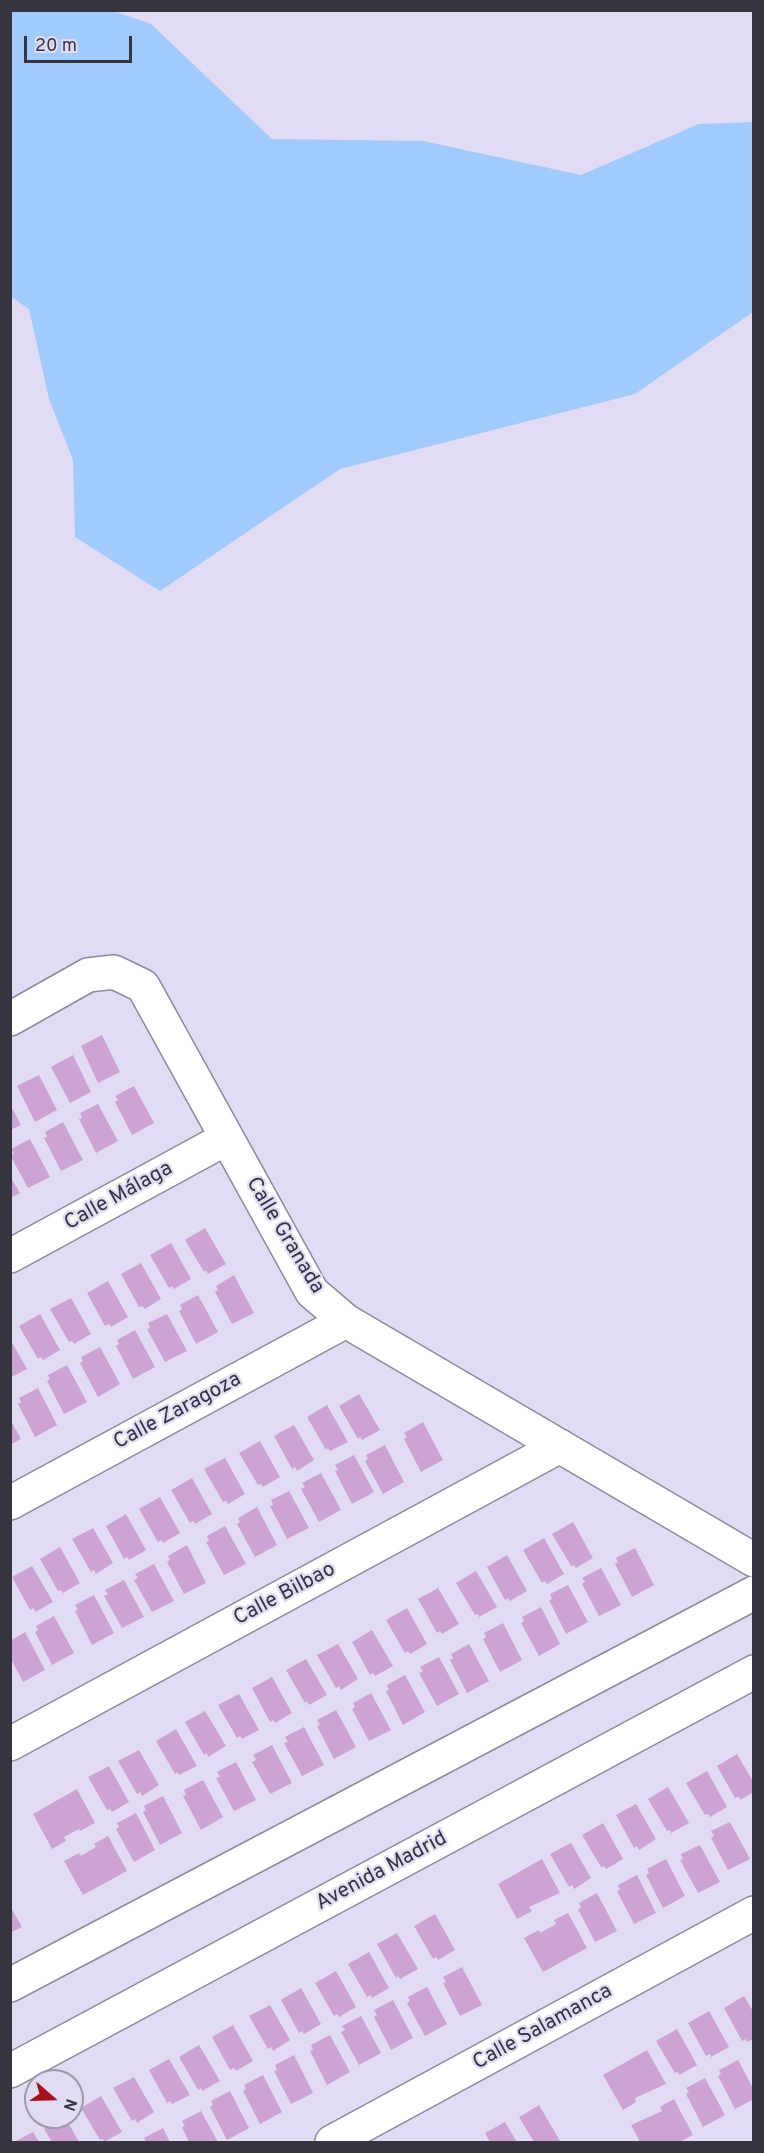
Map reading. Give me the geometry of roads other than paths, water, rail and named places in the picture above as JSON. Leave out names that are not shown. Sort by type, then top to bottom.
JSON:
[{"type":"street","name":"Calle Granada","points":[[10,1019],[88,975],[114,972],[143,986],[312,1292],[346,1321],[753,1560]]},
{"type":"street","name":"Calle Málaga","points":[[10,1256],[227,1138]]},
{"type":"street","name":"Calle Zaragoza","points":[[10,1503],[346,1321]]},
{"type":"street","name":"Calle Bilbao","points":[[10,1744],[560,1446]]},
{"type":"street","points":[[10,1985],[753,1593]]},
{"type":"street","name":"Avenida Madrid","points":[[10,2072],[753,1672]]},
{"type":"street","name":"Calle Salamanca","points":[[332,2142],[753,1913]]},
{"type":"water","points":[[10,11],[113,11],[151,24],[272,139],[423,141],[581,175],[699,124],[753,122],[753,312],[635,394],[340,469],[160,591],[75,537],[73,460],[49,399],[29,309],[11,297]]}]
